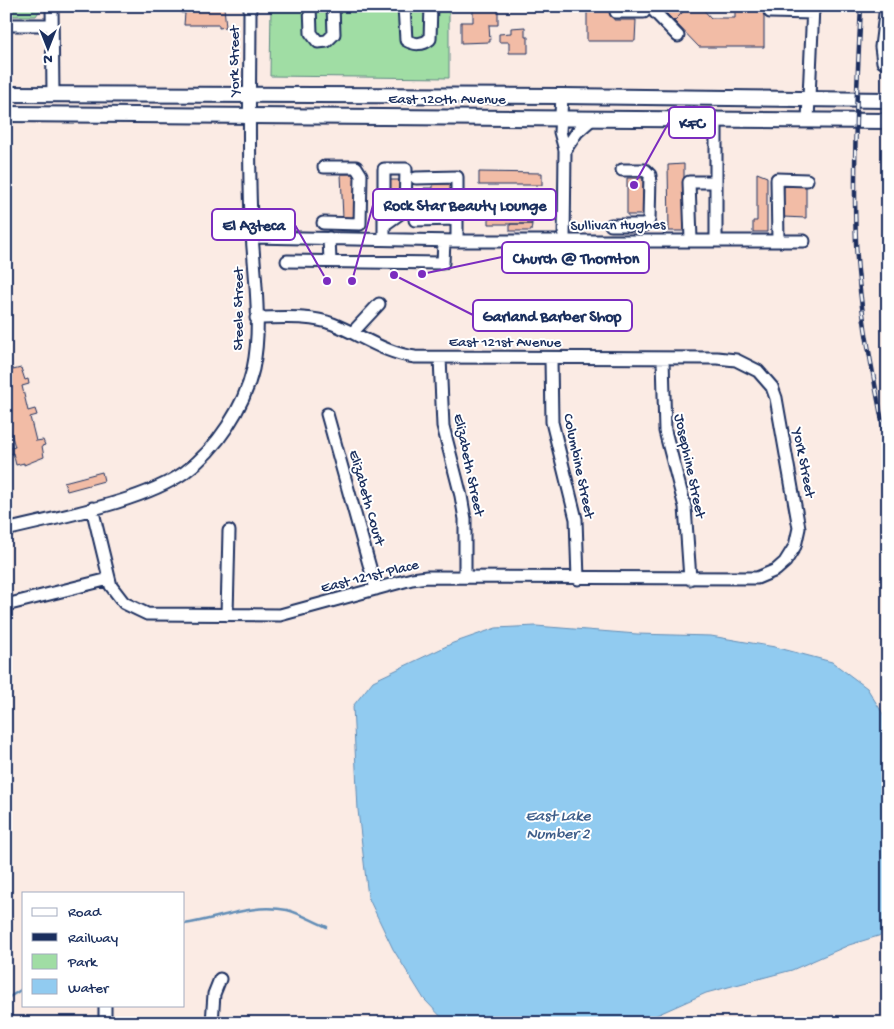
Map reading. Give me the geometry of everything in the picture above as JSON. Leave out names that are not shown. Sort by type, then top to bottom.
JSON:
[{"type":"main road","name":"East 120th Avenue","points":[[6,94],[562,96],[888,100]]},
{"type":"main road","name":"East 120th Avenue","points":[[6,114],[716,118],[887,122]]},
{"type":"street","points":[[52,6],[53,94]]},
{"type":"street","name":"York Street","points":[[250,6],[250,115]]},
{"type":"street","points":[[310,6],[311,33],[318,42],[327,41],[334,34],[333,6]]},
{"type":"street","points":[[404,6],[406,40],[412,44],[420,44],[430,39],[432,6]]},
{"type":"street","points":[[886,6],[882,47],[883,62],[888,64]]},
{"type":"street","points":[[616,12],[647,9],[678,36]]},
{"type":"street","points":[[770,12],[813,10],[808,120]]},
{"type":"street","points":[[6,25],[52,25]]},
{"type":"street","points":[[562,96],[560,132],[565,150],[564,242]]},
{"type":"street","name":"Steele Street","points":[[6,530],[92,508],[146,491],[174,479],[197,463],[226,428],[247,386],[254,361],[256,318],[252,236],[250,115]]},
{"type":"street","points":[[565,150],[577,132],[593,118]]},
{"type":"street","points":[[716,118],[716,241]]},
{"type":"street","points":[[323,223],[360,224],[361,175],[356,167],[324,167]]},
{"type":"street","points":[[384,225],[405,210],[406,169],[384,170],[384,225],[384,239]]},
{"type":"street","points":[[611,225],[645,225],[649,220],[650,175],[645,170],[622,170]]},
{"type":"street","points":[[416,178],[457,177],[457,241]]},
{"type":"street","points":[[778,241],[777,180],[807,180]]},
{"type":"street","points":[[691,240],[689,182],[716,182]]},
{"type":"street","points":[[415,220],[457,219]]},
{"type":"street","name":"Sullivan Hughes","points":[[252,236],[444,241],[804,241]]},
{"type":"street","points":[[329,238],[330,261]]},
{"type":"street","points":[[287,261],[443,263],[444,241]]},
{"type":"street","points":[[353,332],[379,304]]},
{"type":"street","name":"East 121st Avenue","points":[[256,318],[312,319],[332,323],[395,354],[415,357],[736,360],[758,371]]},
{"type":"street","name":"Elizabeth Street","points":[[440,358],[443,426],[465,519],[465,578]]},
{"type":"street","name":"Columbine Street","points":[[551,359],[552,422],[576,519],[578,579]]},
{"type":"street","name":"Josephine Street","points":[[663,359],[665,431],[685,507],[690,579]]},
{"type":"street","name":"York Street","points":[[758,371],[772,387],[776,398],[799,521],[796,546],[785,562]]},
{"type":"street","name":"Elizabeth Court","points":[[327,414],[376,589]]},
{"type":"street","name":"East 121st Place","points":[[92,508],[109,579],[114,591],[124,603],[147,614],[280,615],[412,579],[757,578],[776,570],[785,562]]},
{"type":"street","points":[[227,615],[228,530]]},
{"type":"street","points":[[6,605],[109,579]]},
{"type":"street","points":[[212,1023],[214,994],[220,979]]},
{"type":"street","points":[[105,1006],[105,1023]]},
{"type":"green space","points":[[6,6],[40,6],[40,10],[36,16],[6,16]]},
{"type":"green space","points":[[271,6],[449,6],[449,78],[270,76]]},
{"type":"water","name":"East Lake Number 2","points":[[536,626],[637,634],[711,636],[775,647],[832,662],[867,688],[888,722],[888,933],[849,945],[792,970],[706,993],[639,1023],[447,1023],[424,999],[393,949],[368,897],[358,810],[353,706],[373,681],[453,643],[496,628]]},
{"type":"building","points":[[181,6],[224,7],[226,27],[219,28],[219,25],[184,25],[185,13],[181,13]]},
{"type":"building","points":[[473,6],[498,6],[498,25],[489,25],[490,42],[461,43],[461,22],[473,22]]},
{"type":"building","points":[[587,6],[614,6],[614,20],[636,20],[635,41],[587,41]]},
{"type":"building","points":[[659,6],[689,6],[674,21]]},
{"type":"building","points":[[689,6],[700,6],[711,18],[735,18],[735,6],[764,6],[764,47],[699,47],[674,21]]},
{"type":"building","points":[[525,27],[525,37],[528,37],[528,53],[509,53],[509,42],[499,42],[499,34],[511,33],[511,28]]},
{"type":"building","points":[[684,164],[684,231],[669,231],[668,165]]},
{"type":"building","points":[[479,172],[542,173],[542,185],[479,185]]},
{"type":"building","points":[[757,173],[767,177],[767,232],[753,232],[753,221],[757,221]]},
{"type":"building","points":[[341,174],[355,174],[355,189],[358,189],[357,217],[343,218]]},
{"type":"building","points":[[627,178],[643,178],[643,215],[627,215]]},
{"type":"building","points":[[390,180],[399,180],[399,203],[390,203]]},
{"type":"building","points":[[433,184],[453,184],[453,211],[434,212],[435,208],[425,208],[425,205],[411,205],[411,192],[424,191],[424,188],[433,188]]},
{"type":"building","points":[[784,185],[806,185],[806,218],[783,217]]},
{"type":"building","points":[[489,206],[531,206],[532,224],[489,224]]},
{"type":"building","points":[[510,224],[532,224],[531,231],[510,231]]},
{"type":"building","points":[[13,368],[13,370],[21,368],[25,380],[28,379],[29,384],[22,386],[28,411],[35,409],[37,415],[30,417],[36,441],[43,440],[45,445],[42,446],[44,457],[24,465],[24,463],[16,465],[13,453],[9,454],[7,449],[15,447],[8,423],[6,423],[6,369]]},
{"type":"building","points":[[102,472],[104,481],[67,491],[64,482]]},
{"type":"waterway","points":[[185,924],[235,912],[274,908],[292,911],[327,927]]},
{"type":"waterway","points":[[6,999],[22,989]]},
{"type":"railway","points":[[861,6],[855,153],[856,242],[860,295],[888,452]]},
{"type":"place","name":"KFC","points":[[634,185]]},
{"type":"place","name":"Church @ Thornton","points":[[422,274]]},
{"type":"place","name":"Garland Barber Shop","points":[[394,275]]},
{"type":"place","name":"El Azteca","points":[[327,281]]},
{"type":"place","name":"Rock Star Beauty Lounge","points":[[352,281]]}]
